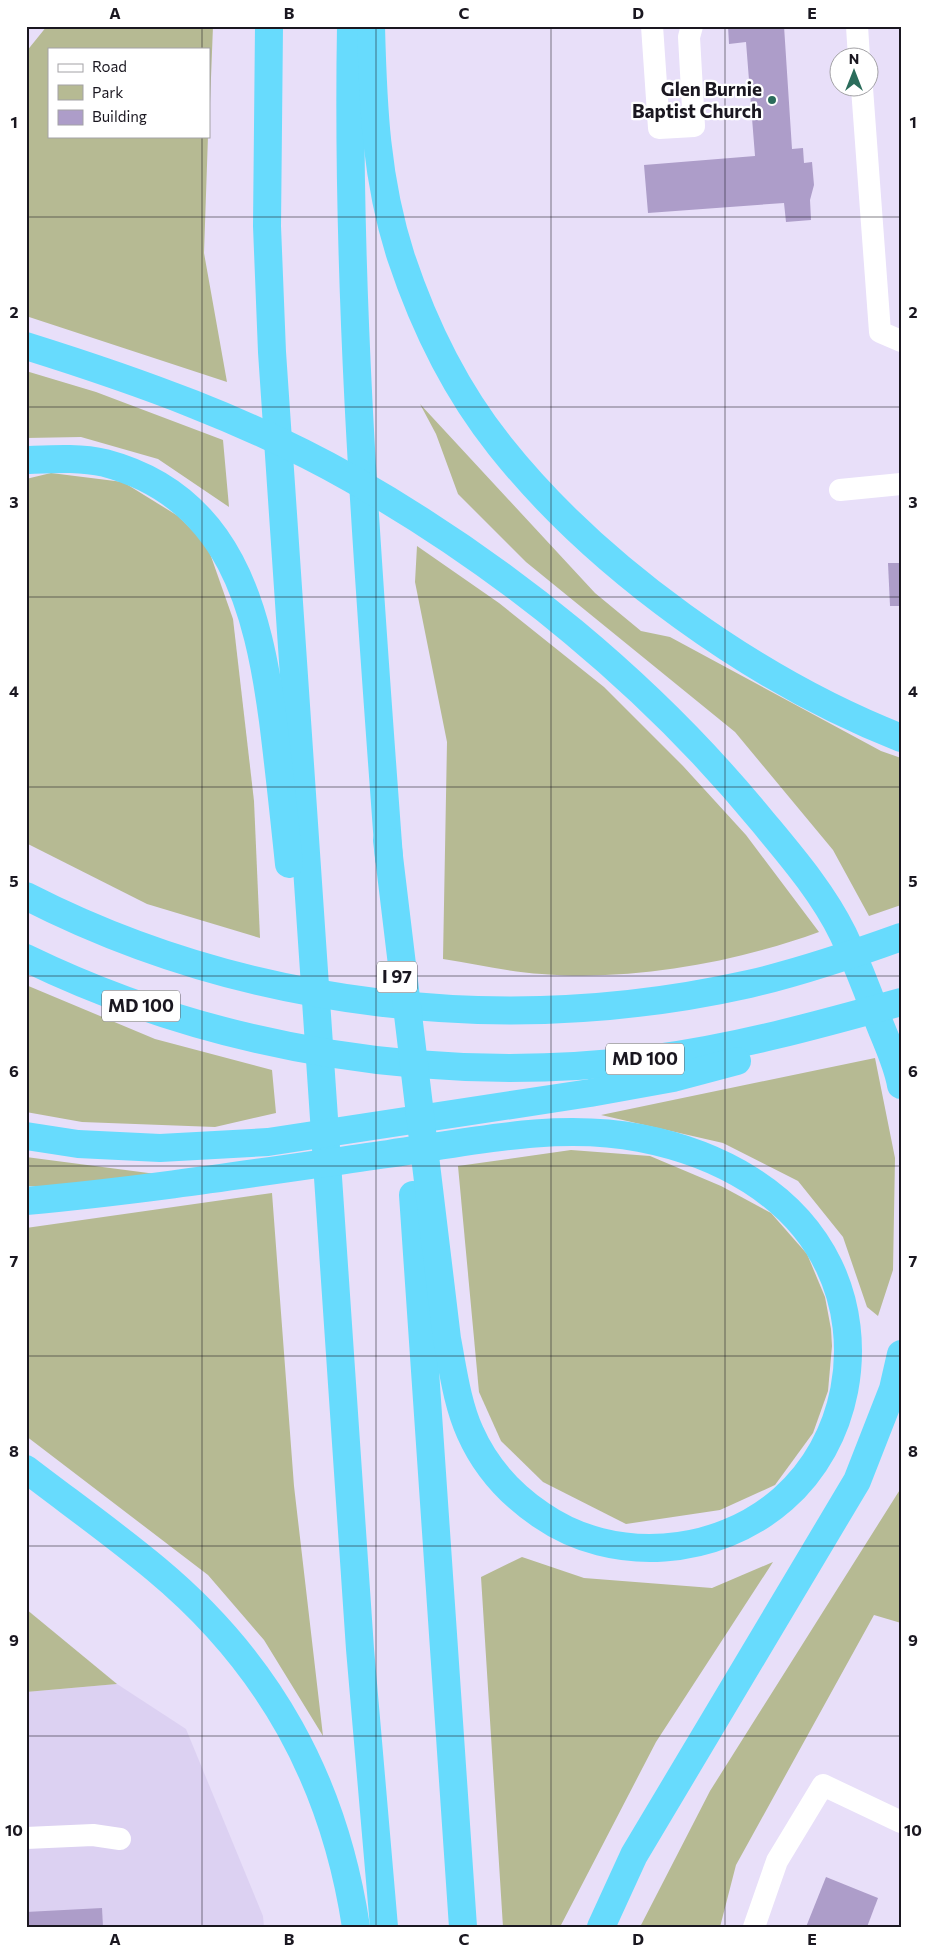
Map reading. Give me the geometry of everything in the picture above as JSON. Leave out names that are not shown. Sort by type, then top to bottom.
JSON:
[{"type":"highway","points":[[269,26],[267,226],[272,352],[359,1639],[384,1927]]},
{"type":"highway","name":"I 97","points":[[351,26],[350,220],[354,353],[463,1927]]},
{"type":"highway","points":[[371,26],[376,149],[401,256],[438,349],[499,446],[545,498],[636,581],[763,669],[824,702],[901,738]]},
{"type":"highway","points":[[26,346],[102,370],[214,412],[351,478],[424,522],[544,608],[617,670],[680,729],[737,790],[802,870],[842,932],[869,996],[901,1085]]},
{"type":"highway","points":[[26,460],[64,458],[104,463],[138,474],[168,491],[198,515],[220,542],[240,579],[254,618],[266,668],[278,758],[338,1321]]},
{"type":"highway","points":[[26,1201],[271,1171],[461,1144],[550,1133],[599,1132],[643,1138],[684,1149],[723,1164],[762,1185],[793,1212],[820,1246],[840,1288],[848,1332],[849,1369],[842,1407],[828,1438],[810,1469],[784,1498],[758,1517],[718,1537],[680,1547],[640,1549],[598,1543],[555,1525],[520,1501],[490,1468],[469,1431],[456,1388],[448,1339],[387,840]]},
{"type":"highway","points":[[26,882],[51,898],[149,948]]},
{"type":"highway","points":[[26,896],[68,917],[203,967],[332,996],[453,1009],[520,1011],[583,1009],[640,1003],[750,984],[808,968],[888,941]]},
{"type":"highway","name":"MD 100","points":[[26,958],[137,1004],[199,1024],[262,1040],[386,1062],[458,1068],[527,1068],[650,1059],[830,1026]]},
{"type":"highway","points":[[26,1136],[78,1144],[160,1148],[268,1142],[673,1078],[768,1052],[830,1026],[901,1002]]},
{"type":"highway","points":[[601,1927],[634,1855],[857,1482],[892,1389],[901,1354]]},
{"type":"highway","points":[[810,1562],[901,1421]]},
{"type":"highway","points":[[26,1470],[163,1575],[205,1615],[240,1654],[272,1697],[299,1741],[320,1790],[339,1844],[356,1927]]},
{"type":"lane","points":[[652,26],[659,128],[694,126],[689,37],[692,26]]},
{"type":"lane","points":[[857,26],[858,48]]},
{"type":"lane","points":[[863,98],[880,332],[901,341]]},
{"type":"lane","points":[[840,490],[901,484]]},
{"type":"lane","points":[[754,1927],[776,1861],[823,1785],[901,1822]]},
{"type":"lane","points":[[26,1838],[93,1834],[120,1839]]},
{"type":"shaded area","points":[[117,1684],[186,1729],[263,1916],[264,1927],[26,1927],[26,1692]]},
{"type":"green space","points":[[47,26],[213,26],[210,103],[210,48],[48,48],[48,138],[208,138],[204,253],[227,382],[26,316],[26,52]]},
{"type":"green space","points":[[26,371],[96,392],[223,440],[229,507],[158,459],[81,437],[26,438]]},
{"type":"green space","points":[[420,404],[595,593],[641,631],[670,637],[881,751],[901,758],[901,905],[869,916],[833,850],[735,732],[526,562],[458,494],[436,434]]},
{"type":"green space","points":[[51,473],[123,482],[178,516],[207,545],[233,619],[254,801],[260,938],[147,904],[26,843],[26,479]]},
{"type":"green space","points":[[417,546],[499,603],[604,687],[683,766],[746,835],[819,932],[752,953],[718,961],[647,972],[612,975],[530,973],[443,959],[447,742],[415,582]]},
{"type":"green space","points":[[26,985],[155,1039],[272,1070],[276,1113],[215,1127],[82,1122],[26,1112]]},
{"type":"green space","points":[[875,1058],[895,1158],[893,1270],[878,1316],[867,1307],[843,1237],[798,1181],[723,1143],[601,1115]]},
{"type":"green space","points":[[571,1150],[650,1156],[721,1186],[771,1213],[807,1254],[825,1297],[831,1329],[832,1346],[828,1391],[813,1433],[775,1485],[720,1510],[626,1524],[543,1482],[501,1441],[479,1392],[458,1166]]},
{"type":"green space","points":[[26,1157],[156,1174],[47,1187],[26,1186]]},
{"type":"green space","points":[[272,1193],[294,1486],[323,1736],[264,1640],[208,1575],[26,1436],[26,1228]]},
{"type":"green space","points":[[901,1488],[901,1623],[874,1615],[736,1865],[720,1927],[640,1927],[710,1791]]},
{"type":"green space","points":[[522,1557],[584,1578],[712,1588],[773,1562],[656,1742],[560,1927],[503,1927],[481,1577]]},
{"type":"green space","points":[[26,1609],[117,1684],[26,1692]]},
{"type":"building","points":[[728,26],[784,26],[792,149],[803,148],[804,163],[812,162],[814,185],[810,200],[811,220],[786,222],[784,203],[648,213],[644,165],[755,156],[746,42],[729,44]]},
{"type":"building","points":[[888,563],[901,563],[901,606],[890,606]]},
{"type":"building","points":[[826,1877],[878,1898],[867,1927],[806,1927]]},
{"type":"building","points":[[102,1908],[103,1927],[26,1927],[26,1912]]},
{"type":"place","name":"Glen Burnie Baptist Church","points":[[772,100]]}]
